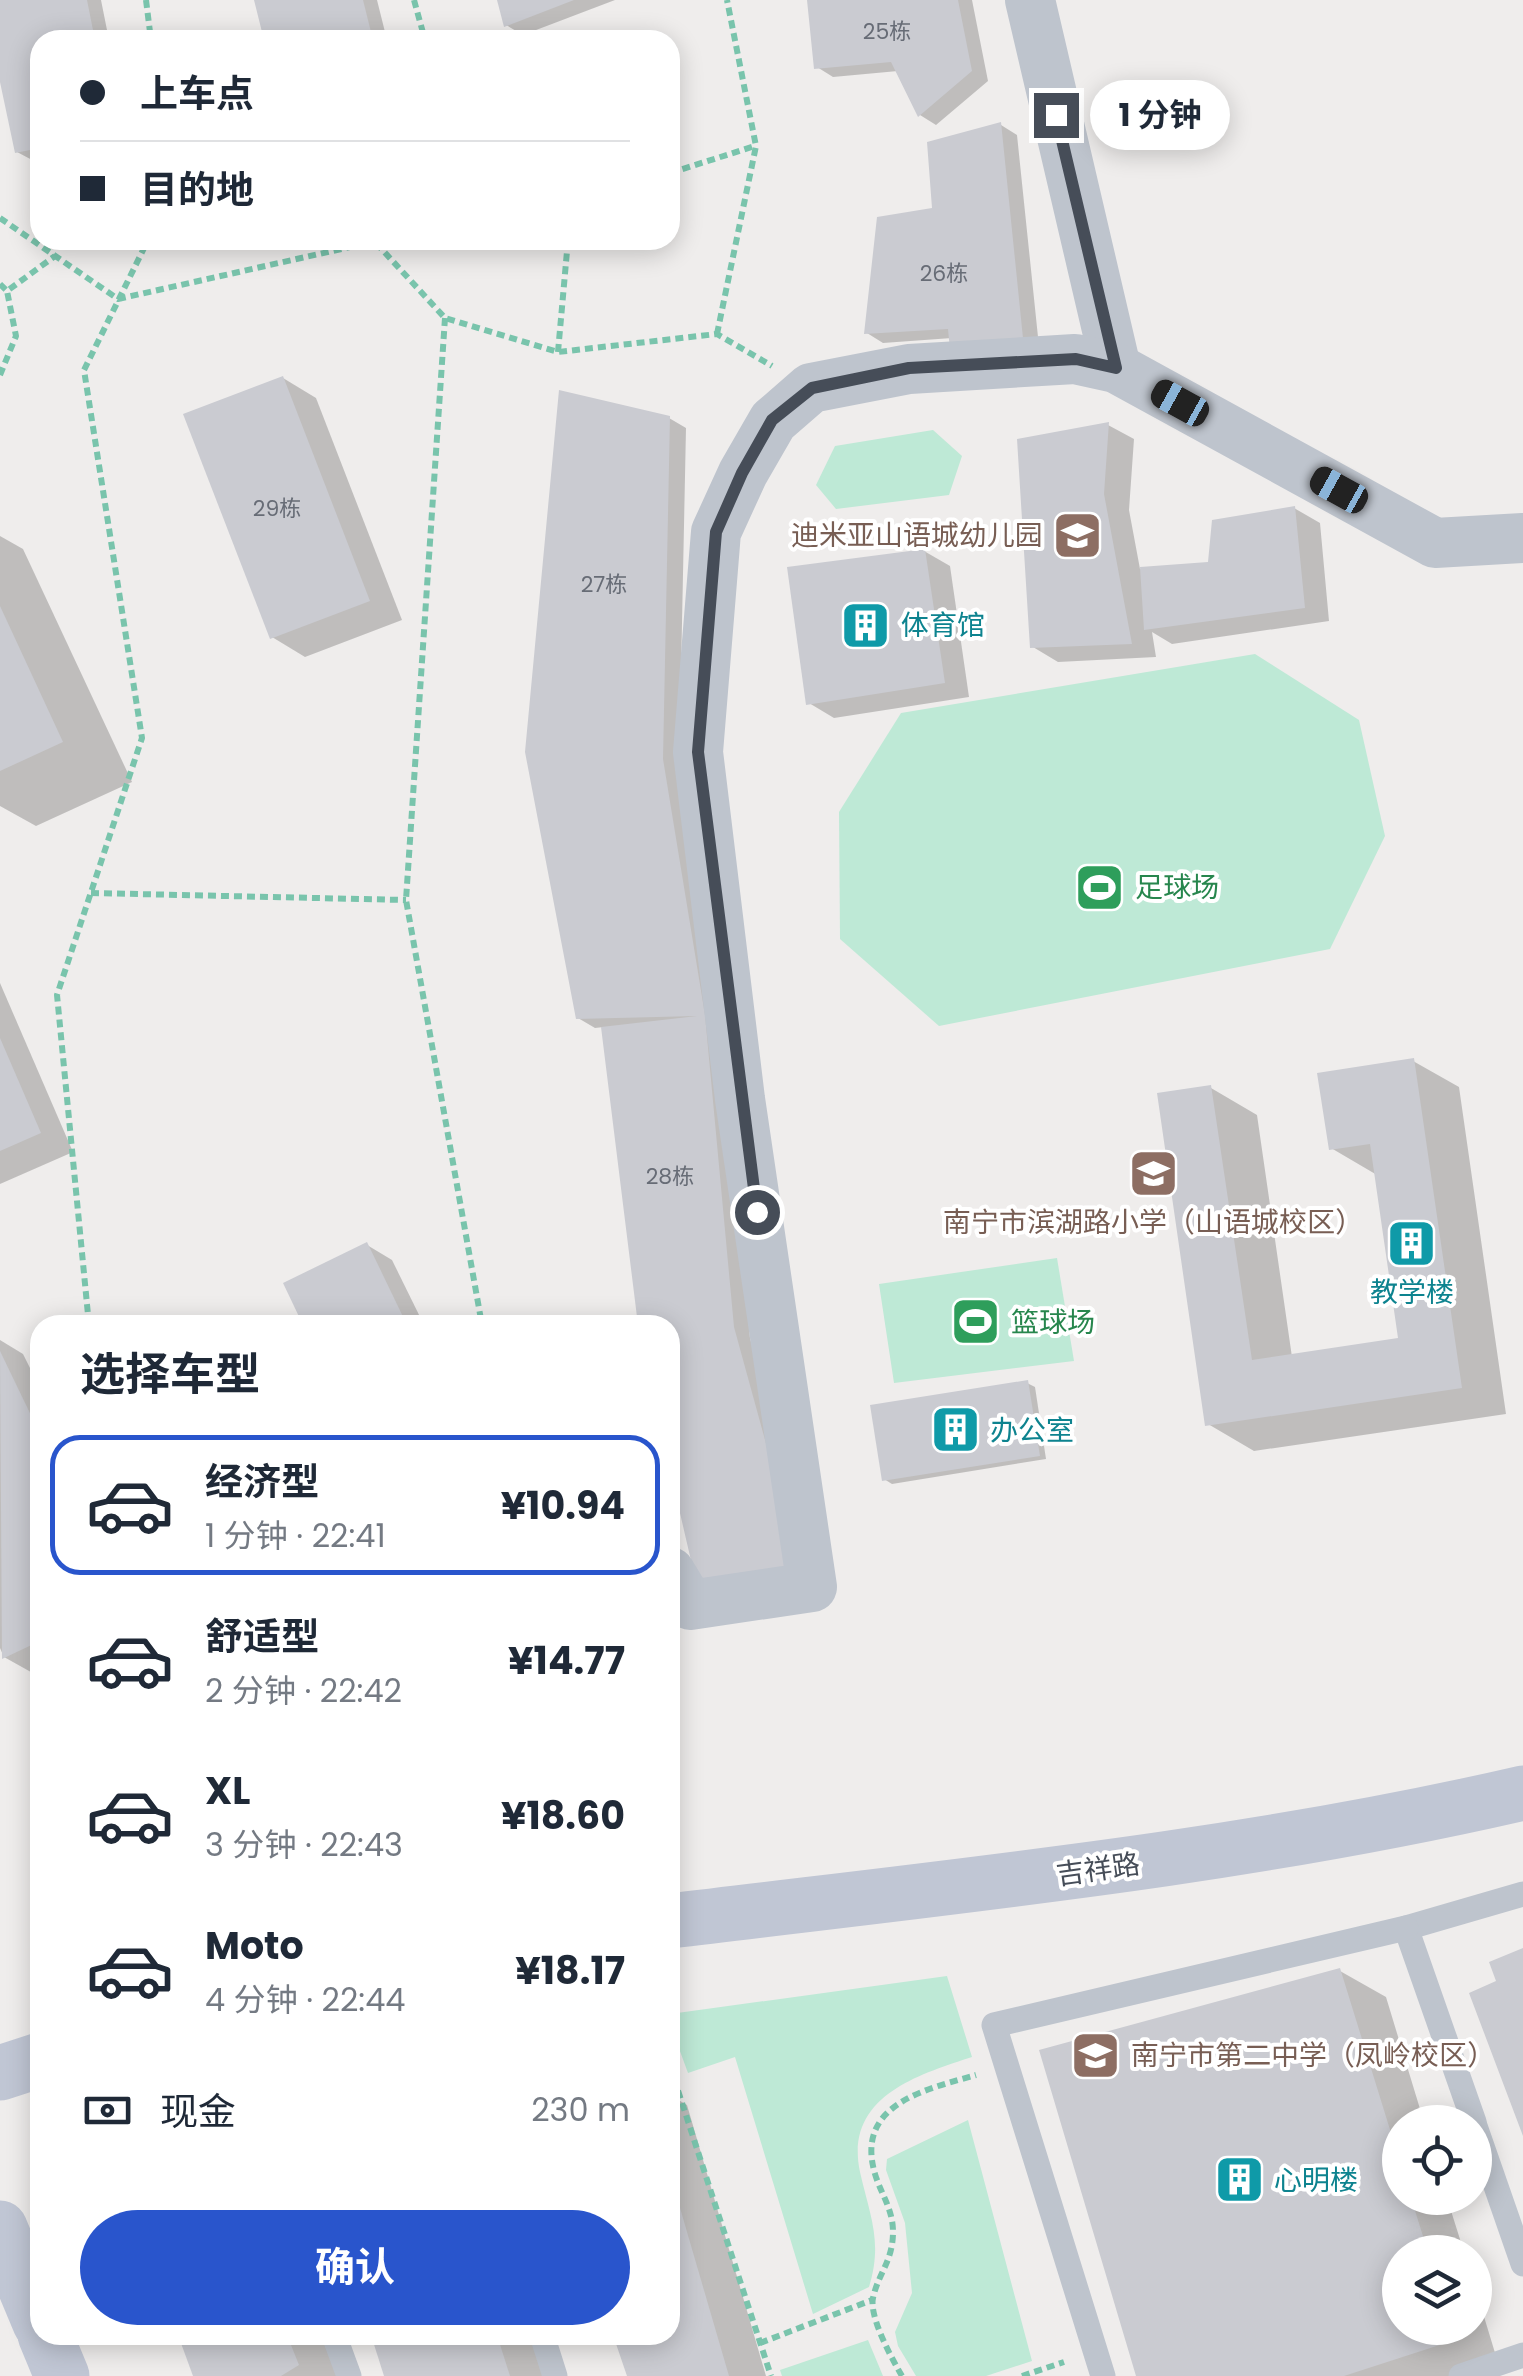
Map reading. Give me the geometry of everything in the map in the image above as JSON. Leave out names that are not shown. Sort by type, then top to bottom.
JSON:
[{"type":"street","points":[[1030,0],[1116,368]]},
{"type":"street","points":[[680,1588],[690,1605],[812,1587],[740,1099],[698,752],[716,532],[742,473],[772,420],[812,388],[909,368],[1076,359],[1116,368],[1435,543],[1523,538]]},
{"type":"street","name":"吉祥路","points":[[680,1920],[1211,1854],[1350,1830],[1523,1792]]},
{"type":"street","points":[[0,2074],[30,2064]]},
{"type":"street","points":[[0,2228],[30,2299]]},
{"type":"street","points":[[49,2345],[62,2376]]},
{"type":"lane","points":[[1103,2376],[994,2025],[1406,1928],[1523,1894]]},
{"type":"lane","points":[[1406,1928],[1467,2105]]},
{"type":"lane","points":[[1492,2175],[1523,2264]]},
{"type":"lane","points":[[338,2345],[349,2376]]},
{"type":"lane","points":[[545,2345],[556,2376]]},
{"type":"lane","points":[[1461,2376],[1523,2355]]},
{"type":"path","points":[[146,0],[150,30]]},
{"type":"path","points":[[414,0],[422,30]]},
{"type":"path","points":[[717,334],[756,146],[727,0]]},
{"type":"path","points":[[680,170],[756,146]]},
{"type":"path","points":[[0,218],[30,239]]},
{"type":"path","points":[[46,250],[118,299],[341,250]]},
{"type":"path","points":[[88,1315],[57,995],[142,738],[84,370],[143,250]]},
{"type":"path","points":[[384,250],[445,318],[558,352],[717,334],[812,388]]},
{"type":"path","points":[[558,352],[567,250]]},
{"type":"path","points":[[8,291],[55,256]]},
{"type":"path","points":[[0,284],[8,291],[16,336],[0,375]]},
{"type":"path","points":[[445,318],[406,900],[480,1315]]},
{"type":"path","points":[[91,894],[406,900]]},
{"type":"path","points":[[902,2376],[884,2341],[872,2300],[887,2266],[893,2232],[889,2205],[875,2174],[873,2142],[883,2119],[910,2094],[1007,2066]]},
{"type":"path","points":[[680,2097],[771,2376]]},
{"type":"path","points":[[760,2343],[872,2300]]},
{"type":"path","points":[[1022,2376],[1095,2350]]},
{"type":"green space","points":[[933,430],[962,456],[949,495],[836,509],[816,485],[835,446]]},
{"type":"green space","name":"足球场","points":[[1255,654],[1359,720],[1385,836],[1330,949],[939,1026],[840,939],[839,812],[901,713]]},
{"type":"green space","name":"篮球场","points":[[1057,1258],[1074,1361],[894,1383],[879,1284]]},
{"type":"green space","points":[[947,1976],[972,2057],[929,2072],[889,2093],[863,2125],[858,2146],[860,2172],[875,2242],[869,2287],[813,2314],[735,2057],[688,2073],[680,2051],[680,2013]]},
{"type":"green space","points":[[968,2120],[1032,2361],[986,2376],[916,2376],[898,2346],[895,2332],[912,2293],[905,2223],[886,2170],[887,2159]]},
{"type":"green space","points":[[868,2340],[883,2376],[782,2376],[780,2370]]},
{"type":"building","points":[[0,0],[87,0],[93,30],[30,30],[30,150],[15,153],[0,82]]},
{"type":"building","points":[[254,0],[363,0],[370,30],[262,30]]},
{"type":"building","points":[[497,0],[574,0],[504,27]]},
{"type":"building","points":[[807,0],[958,0],[972,71],[918,117],[891,62],[814,69]]},
{"type":"building","points":[[1001,122],[1024,348],[950,350],[948,329],[864,334],[877,217],[932,208],[927,142]]},
{"type":"building","points":[[283,376],[370,601],[270,639],[183,414]]},
{"type":"building","points":[[559,390],[670,416],[663,759],[705,1015],[734,1327],[803,1578],[699,1595],[680,1513],[680,1315],[637,1315],[601,1027],[697,1016],[576,1019],[525,752]]},
{"type":"building","points":[[1109,422],[1104,494],[1132,644],[1030,648],[1017,439]]},
{"type":"building","points":[[1295,506],[1305,608],[1144,630],[1140,567],[1208,562],[1212,520]]},
{"type":"building","name":"体育馆","points":[[925,549],[945,683],[806,705],[787,567]]},
{"type":"building","points":[[0,606],[63,742],[0,771]]},
{"type":"building","points":[[0,1038],[41,1133],[0,1151]]},
{"type":"building","name":"教学楼","points":[[1414,1058],[1462,1388],[1205,1426],[1157,1093],[1211,1085],[1252,1360],[1398,1338],[1370,1144],[1329,1150],[1317,1073]]},
{"type":"building","points":[[367,1242],[402,1315],[298,1315],[283,1283]]},
{"type":"building","points":[[0,1351],[30,1413],[30,1646],[2,1659]]},
{"type":"building","name":"办公室","points":[[1028,1380],[1040,1456],[882,1481],[870,1405]]},
{"type":"building","points":[[1523,1948],[1523,2136],[1469,1993],[1496,1981],[1489,1962]]},
{"type":"building","name":"心明楼","points":[[1340,1968],[1382,2105],[1382,2215],[1416,2215],[1423,2235],[1382,2235],[1382,2345],[1440,2345],[1344,2376],[1136,2376],[1039,2050]]},
{"type":"building","points":[[680,2208],[729,2376],[627,2376],[616,2345],[680,2345]]},
{"type":"building","points":[[182,2345],[291,2345],[299,2365],[281,2376],[193,2376]]},
{"type":"building","points":[[374,2345],[500,2345],[510,2376],[384,2376]]},
{"type":"place","name":"迪米亚山语城幼儿园","points":[[1078,535]]},
{"type":"place","name":"体育馆","points":[[866,625]]},
{"type":"place","name":"足球场","points":[[1100,887]]},
{"type":"place","name":"南宁市滨湖路小学（山语城校区）","points":[[1153,1174]]},
{"type":"place","name":"教学楼","points":[[1412,1244]]},
{"type":"place","name":"篮球场","points":[[976,1322]]},
{"type":"place","name":"办公室","points":[[955,1430]]},
{"type":"place","name":"南宁市第二中学（凤岭校区）","points":[[1096,2055]]},
{"type":"place","name":"心明楼","points":[[1239,2180]]},
{"type":"route","points":[[757,1212],[698,752],[716,532],[742,473],[772,420],[812,388],[909,368],[1076,359],[1116,368],[1056,115]]}]
